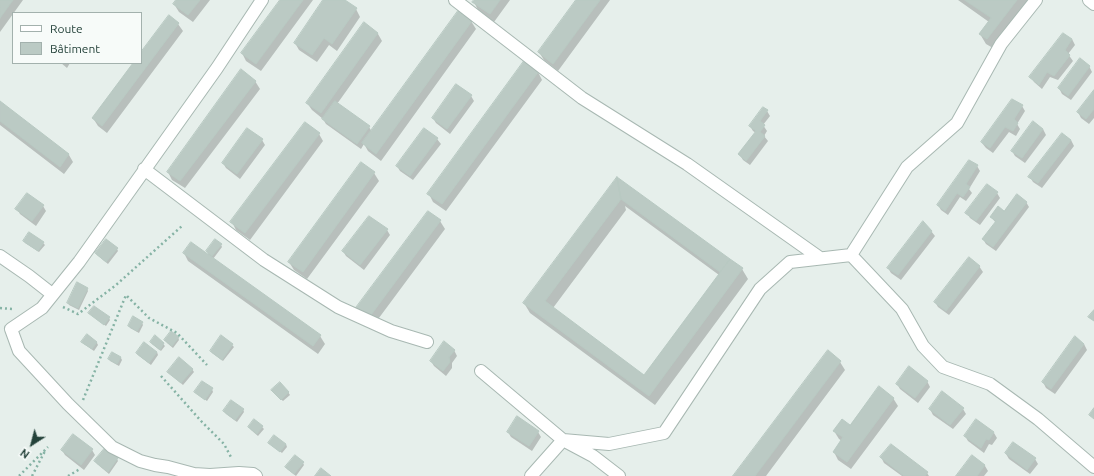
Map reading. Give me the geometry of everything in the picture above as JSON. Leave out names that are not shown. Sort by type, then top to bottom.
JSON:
[{"type":"street","points":[[256,476],[253,474],[239,473],[215,475],[194,474],[140,461],[112,447],[68,404],[19,351],[11,328],[42,308],[79,262],[217,68],[262,0]]},
{"type":"street","points":[[456,0],[582,98],[686,164],[820,258]]},
{"type":"street","points":[[851,255],[907,167],[957,123],[1001,44],[1036,0]]},
{"type":"street","points":[[1089,0],[1094,4]]},
{"type":"street","points":[[144,169],[264,260],[338,307],[390,331],[427,342]]},
{"type":"street","points":[[563,440],[609,444],[664,433],[760,289],[790,262],[851,255]]},
{"type":"street","points":[[851,255],[902,309],[923,346],[943,367],[990,384],[1038,419],[1094,467]]},
{"type":"street","points":[[0,256],[52,294]]},
{"type":"street","points":[[481,371],[563,440],[593,456],[619,476]]},
{"type":"street","points":[[531,476],[563,440]]},
{"type":"path","points":[[42,308],[57,303],[78,314],[116,285],[182,226]]},
{"type":"path","points":[[81,406],[126,295],[149,318],[177,333],[207,365]]},
{"type":"path","points":[[161,376],[224,444],[239,473]]},
{"type":"path","points":[[19,476],[47,448],[32,476]]},
{"type":"path","points":[[68,476],[80,469]]},
{"type":"building","points":[[0,0],[13,0],[0,18]]},
{"type":"building","points":[[176,0],[200,0],[188,15],[173,4]]},
{"type":"building","points":[[280,0],[303,0],[256,64],[241,53]]},
{"type":"building","points":[[323,0],[345,0],[357,8],[332,44],[324,38],[312,55],[294,43]]},
{"type":"building","points":[[474,0],[500,0],[490,14],[472,2]]},
{"type":"building","points":[[576,0],[600,0],[553,64],[538,52]]},
{"type":"building","points":[[965,0],[1017,0],[987,39],[979,34],[991,18]]},
{"type":"building","points":[[458,11],[472,21],[376,154],[362,143]]},
{"type":"building","points":[[169,15],[179,23],[102,126],[92,118],[132,64],[142,64],[142,51]]},
{"type":"building","points":[[364,22],[378,33],[321,113],[306,103]]},
{"type":"building","points":[[1063,33],[1072,39],[1065,50],[1070,55],[1054,76],[1047,72],[1039,85],[1029,77]]},
{"type":"building","points":[[1080,58],[1090,66],[1068,96],[1058,88]]},
{"type":"building","points":[[524,61],[539,71],[442,204],[427,194]]},
{"type":"building","points":[[241,69],[256,81],[180,181],[167,172]]},
{"type":"building","points":[[456,84],[472,95],[447,129],[432,118]]},
{"type":"building","points":[[1094,90],[1094,109],[1086,119],[1077,112]]},
{"type":"building","points":[[1012,99],[1023,105],[1014,119],[1018,123],[1013,131],[1005,127],[990,148],[981,142]]},
{"type":"building","points":[[0,101],[69,154],[60,167],[0,121]]},
{"type":"building","points":[[335,101],[370,126],[357,144],[322,119]]},
{"type":"building","points":[[763,107],[768,110],[760,121],[765,125],[760,132],[765,136],[746,161],[738,154],[756,131],[749,126]]},
{"type":"building","points":[[1033,121],[1043,129],[1022,158],[1011,151]]},
{"type":"building","points":[[305,122],[320,133],[245,233],[230,222]]},
{"type":"building","points":[[247,128],[263,139],[237,174],[222,163]]},
{"type":"building","points":[[424,128],[438,138],[410,176],[396,166]]},
{"type":"building","points":[[1062,133],[1071,140],[1038,183],[1028,177]]},
{"type":"building","points":[[969,160],[978,165],[966,184],[970,187],[963,197],[957,193],[945,211],[937,205]]},
{"type":"building","points":[[361,162],[375,172],[303,272],[288,262]]},
{"type":"building","points":[[617,177],[621,199],[545,301],[644,375],[730,259],[743,268],[649,396],[523,303]]},
{"type":"building","points":[[617,177],[730,259],[720,272],[621,199]]},
{"type":"building","points":[[987,184],[998,192],[976,221],[965,213]]},
{"type":"building","points":[[27,193],[44,205],[32,221],[15,209]]},
{"type":"building","points":[[1017,194],[1027,202],[993,247],[982,239],[996,221],[990,217],[998,206],[1004,211]]},
{"type":"building","points":[[428,211],[441,220],[368,319],[355,309]]},
{"type":"building","points":[[369,216],[388,229],[360,265],[342,251]]},
{"type":"building","points":[[923,221],[932,231],[898,275],[887,268]]},
{"type":"building","points":[[29,232],[44,242],[38,251],[23,241]]},
{"type":"building","points":[[106,239],[118,248],[106,262],[95,253]]},
{"type":"building","points":[[215,239],[222,244],[212,256],[206,251]]},
{"type":"building","points":[[191,242],[321,335],[313,346],[183,253]]},
{"type":"building","points":[[969,257],[980,266],[946,311],[934,302]]},
{"type":"building","points":[[77,282],[88,288],[78,308],[67,303]]},
{"type":"building","points":[[94,306],[110,317],[104,325],[88,313]]},
{"type":"building","points":[[1094,310],[1094,321],[1088,317]]},
{"type":"building","points":[[133,316],[143,322],[137,331],[128,326]]},
{"type":"building","points":[[171,331],[179,337],[172,346],[164,340]]},
{"type":"building","points":[[87,334],[97,342],[92,349],[81,342]]},
{"type":"building","points":[[155,335],[164,343],[160,350],[150,342]]},
{"type":"building","points":[[221,335],[233,344],[222,360],[210,351]]},
{"type":"building","points":[[1075,336],[1084,344],[1051,389],[1042,382]]},
{"type":"building","points":[[444,341],[455,350],[449,357],[450,362],[443,371],[430,361]]},
{"type":"building","points":[[144,342],[157,352],[149,363],[136,353]]},
{"type":"building","points":[[828,350],[841,361],[755,476],[733,476]]},
{"type":"building","points":[[112,352],[121,357],[117,364],[108,359]]},
{"type":"building","points":[[179,357],[193,369],[181,383],[167,372]]},
{"type":"building","points":[[909,366],[928,381],[915,398],[896,384]]},
{"type":"building","points":[[202,381],[213,388],[205,400],[194,392]]},
{"type":"building","points":[[280,382],[289,392],[281,400],[271,390]]},
{"type":"building","points":[[879,386],[894,398],[847,462],[833,452],[843,437],[833,431],[842,419],[850,425]]},
{"type":"building","points":[[942,391],[964,408],[950,425],[929,409]]},
{"type":"building","points":[[231,400],[244,409],[235,420],[223,411]]},
{"type":"building","points":[[1094,408],[1094,419],[1089,415]]},
{"type":"building","points":[[517,416],[539,431],[529,446],[507,432]]},
{"type":"building","points":[[254,419],[263,426],[257,434],[248,427]]},
{"type":"building","points":[[976,419],[994,432],[989,440],[986,439],[981,448],[964,436]]},
{"type":"building","points":[[73,434],[93,449],[81,465],[61,450]]},
{"type":"building","points":[[274,435],[286,444],[280,452],[268,443]]},
{"type":"building","points":[[1013,442],[1036,458],[1027,470],[1005,453]]},
{"type":"building","points":[[891,444],[928,472],[925,476],[904,476],[880,457]]},
{"type":"building","points":[[105,448],[118,458],[108,472],[94,461]]},
{"type":"building","points":[[295,455],[304,462],[294,474],[285,467]]},
{"type":"building","points":[[972,455],[985,465],[977,476],[956,476]]},
{"type":"building","points":[[321,468],[331,476],[315,476]]}]
